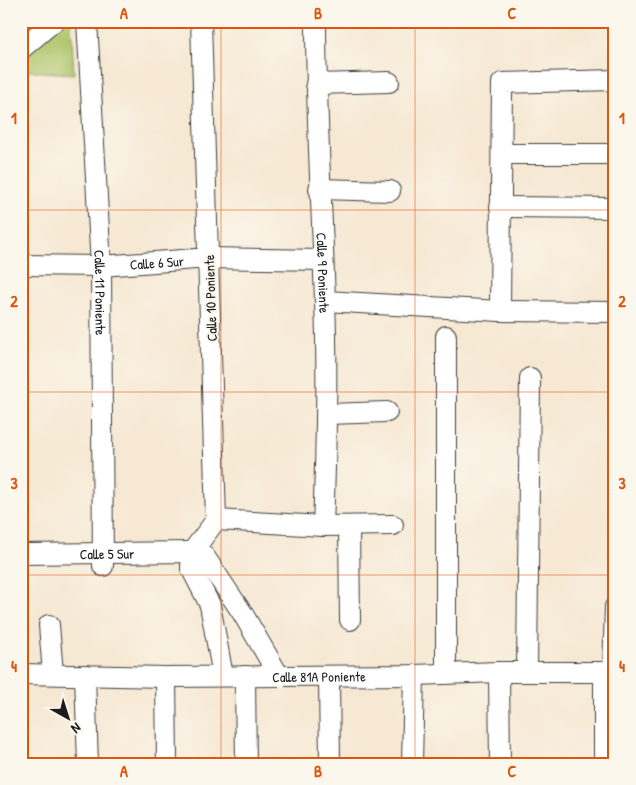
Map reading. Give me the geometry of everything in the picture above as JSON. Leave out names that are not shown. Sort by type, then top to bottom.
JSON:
[{"type":"street","points":[[21,49],[54,21]]},
{"type":"street","name":"Calle 11 Poniente","points":[[88,21],[101,266],[102,560]]},
{"type":"street","name":"Calle 10 Poniente","points":[[201,21],[216,520]]},
{"type":"street","name":"Calle 9 Poniente","points":[[316,21],[316,84],[325,301],[327,414],[323,526]]},
{"type":"street","points":[[500,311],[502,83],[615,80]]},
{"type":"street","points":[[316,84],[388,82]]},
{"type":"street","points":[[502,154],[615,154]]},
{"type":"street","points":[[319,189],[390,190]]},
{"type":"street","points":[[500,207],[615,208]]},
{"type":"street","name":"Calle 6 Sur","points":[[21,265],[101,266],[209,258],[322,260]]},
{"type":"street","points":[[325,301],[500,311],[615,312]]},
{"type":"street","points":[[446,336],[446,674]]},
{"type":"street","points":[[526,672],[530,378]]},
{"type":"street","points":[[327,414],[387,412]]},
{"type":"street","points":[[191,560],[216,520],[348,527],[393,525]]},
{"type":"street","points":[[348,527],[350,620]]},
{"type":"street","name":"Calle 5 Sur","points":[[21,554],[163,565],[191,560]]},
{"type":"street","points":[[191,560],[206,557],[243,614],[279,676]]},
{"type":"street","name":"Calle 5 Sur","points":[[21,568],[102,560]]},
{"type":"street","points":[[191,560],[210,605],[223,676]]},
{"type":"street","points":[[604,764],[615,607]]},
{"type":"street","points":[[49,625],[53,674]]},
{"type":"street","points":[[499,672],[500,764]]},
{"type":"street","name":"Calle 81A Poniente","points":[[21,674],[166,677],[611,672]]},
{"type":"street","points":[[85,675],[88,764]]},
{"type":"street","points":[[412,764],[414,675]]},
{"type":"street","points":[[245,676],[246,764]]},
{"type":"street","points":[[329,676],[330,764]]},
{"type":"street","points":[[166,677],[166,764]]},
{"type":"green space","points":[[62,21],[71,21],[74,74],[26,71],[27,87],[21,92],[21,54]]}]
